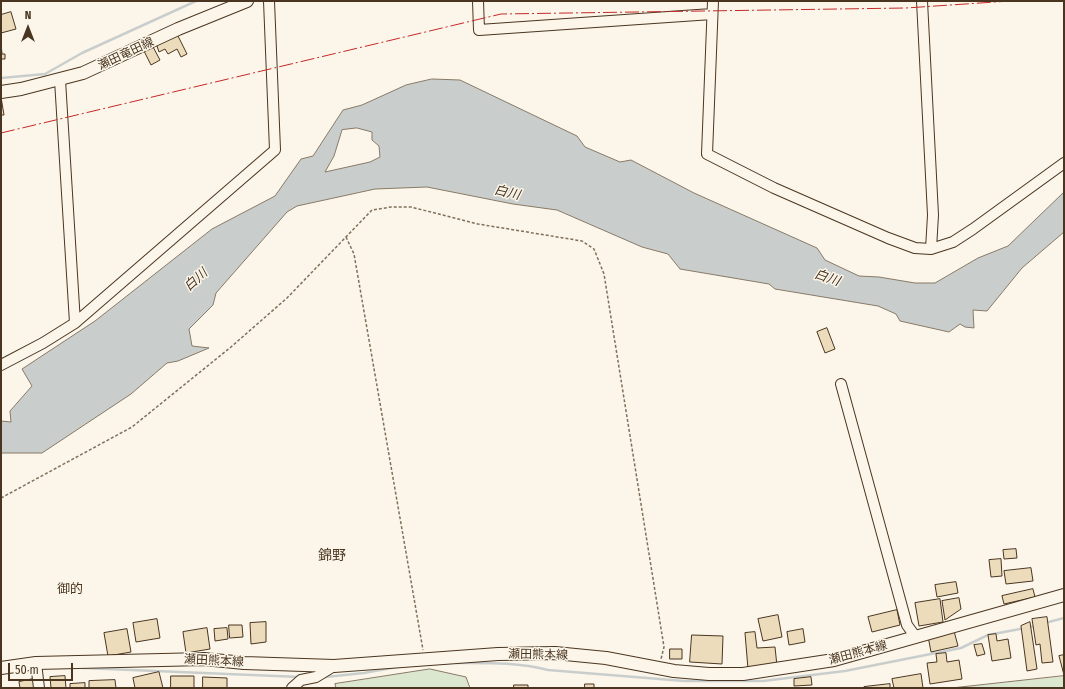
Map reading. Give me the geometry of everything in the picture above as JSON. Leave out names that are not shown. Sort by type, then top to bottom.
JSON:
[{"type":"main road","name":"瀬田竜田線","points":[[1,92],[60,80],[111,62],[178,29],[247,1]]},
{"type":"main road","name":"瀬田熊本線","points":[[1,668],[36,663],[204,659],[244,663],[334,666],[498,654],[555,654],[606,658],[659,668],[709,674],[743,674],[782,669],[879,649],[915,636],[1064,595]]},
{"type":"street","points":[[1,365],[43,343],[75,323],[275,150],[269,1]]},
{"type":"street","points":[[478,1],[479,30],[712,14]]},
{"type":"street","points":[[713,1],[710,125],[707,154],[774,188],[888,238],[915,248],[931,249],[953,242],[1064,163]]},
{"type":"street","points":[[922,1],[933,215],[931,249]]},
{"type":"street","points":[[60,80],[75,323]]},
{"type":"street","points":[[841,384],[908,625],[915,636]]},
{"type":"street","points":[[36,663],[39,688]]},
{"type":"street","points":[[292,688],[301,680],[316,677],[334,666]]},
{"type":"path","points":[[1,498],[132,427],[231,347],[281,303],[372,210],[391,207],[411,207],[478,224],[582,241],[594,249],[604,274],[663,639],[664,647],[659,668]]},
{"type":"path","points":[[346,237],[354,254],[424,655]]},
{"type":"green space","points":[[430,669],[466,677],[470,688],[336,688],[335,684]]},
{"type":"green space","points":[[1064,676],[1064,688],[952,688]]},
{"type":"water","name":"白川","points":[[432,79],[460,80],[577,136],[585,147],[620,162],[631,160],[694,193],[817,248],[825,260],[859,276],[879,277],[915,283],[935,283],[978,258],[1008,246],[1064,192],[1064,232],[1022,268],[987,311],[973,310],[974,328],[965,327],[960,324],[949,332],[900,321],[896,314],[878,306],[775,289],[769,284],[680,269],[668,254],[642,247],[557,210],[513,204],[427,187],[375,189],[297,206],[287,212],[216,293],[213,305],[189,329],[192,346],[209,348],[178,361],[167,363],[131,394],[42,453],[1,453],[1,421],[11,422],[10,411],[32,386],[22,369],[95,321],[212,229],[275,196],[301,159],[313,156],[343,110],[362,105],[406,85]],"holes":[[[357,128],[372,132],[372,140],[379,146],[380,157],[370,162],[325,172],[334,156],[342,130]]]},
{"type":"building","points":[[11,12],[16,29],[1,33],[1,15]]},
{"type":"building","points":[[177,34],[187,54],[181,57],[177,49],[168,54],[165,49],[159,52],[156,43]]},
{"type":"building","points":[[1,43],[2,54],[5,54],[5,59],[1,59]]},
{"type":"building","points":[[152,45],[160,60],[151,65],[143,49]]},
{"type":"building","points":[[1,97],[4,115],[1,115]]},
{"type":"building","points":[[827,328],[835,349],[825,353],[817,332]]},
{"type":"building","points":[[1016,549],[1017,558],[1004,559],[1003,550]]},
{"type":"building","points":[[1001,559],[1002,576],[991,577],[989,560]]},
{"type":"building","points":[[1031,568],[1033,581],[1006,584],[1004,571]]},
{"type":"building","points":[[956,582],[958,593],[937,597],[935,585]]},
{"type":"building","points":[[1033,589],[1035,597],[1004,604],[1002,596]]},
{"type":"building","points":[[959,598],[961,609],[945,620],[942,601]]},
{"type":"building","points":[[940,599],[943,622],[919,626],[915,603]]},
{"type":"building","points":[[897,610],[900,625],[872,632],[868,617]]},
{"type":"building","points":[[778,615],[782,637],[763,641],[758,619]]},
{"type":"building","points":[[1047,617],[1053,662],[1042,663],[1040,644],[1036,645],[1032,619]]},
{"type":"building","points":[[157,619],[160,638],[136,642],[133,623]]},
{"type":"building","points":[[266,622],[266,642],[251,644],[250,623]]},
{"type":"building","points":[[1030,622],[1037,669],[1027,671],[1021,626]]},
{"type":"building","points":[[229,625],[242,625],[243,637],[230,638]]},
{"type":"building","points":[[207,628],[210,649],[186,653],[183,632]]},
{"type":"building","points":[[227,628],[228,639],[215,641],[214,629]]},
{"type":"building","points":[[127,629],[131,652],[108,656],[104,633]]},
{"type":"building","points":[[803,629],[805,642],[789,645],[787,632]]},
{"type":"building","points":[[954,631],[958,646],[931,652],[928,636]]},
{"type":"building","points":[[755,632],[757,648],[775,647],[777,666],[748,669],[745,633]]},
{"type":"building","points":[[996,634],[997,641],[1008,639],[1011,658],[992,661],[988,635]]},
{"type":"building","points":[[692,635],[723,636],[722,664],[690,662]]},
{"type":"building","points":[[982,644],[985,654],[977,656],[974,645]]},
{"type":"building","points":[[670,649],[682,649],[682,659],[670,659]]},
{"type":"building","points":[[946,653],[947,662],[959,660],[962,679],[930,684],[927,663],[937,662],[936,654]]},
{"type":"building","points":[[1064,655],[1064,675],[1059,656]]},
{"type":"building","points":[[159,672],[163,688],[135,688],[133,678]]},
{"type":"building","points":[[921,674],[923,688],[894,688],[892,679]]},
{"type":"building","points":[[65,676],[66,688],[51,688],[50,677]]},
{"type":"building","points":[[171,676],[194,676],[194,688],[171,688]]},
{"type":"building","points":[[203,677],[227,678],[227,688],[203,688]]},
{"type":"building","points":[[811,677],[812,685],[794,686],[794,679]]},
{"type":"building","points":[[33,679],[35,688],[20,688],[19,682]]},
{"type":"building","points":[[115,680],[116,688],[89,688],[89,681]]},
{"type":"building","points":[[85,683],[85,688],[70,688],[70,684]]},
{"type":"building","points":[[585,684],[594,684],[594,688],[585,688]]},
{"type":"building","points":[[890,684],[890,688],[864,688],[864,687]]},
{"type":"building","points":[[514,685],[528,685],[528,688],[514,688]]},
{"type":"waterway","points":[[1,78],[45,74],[82,53],[196,1]]},
{"type":"waterway","points":[[1045,623],[1064,618]]},
{"type":"waterway","points":[[456,663],[513,664],[548,670],[684,681],[763,681],[845,671],[961,648],[988,635],[1036,626]]},
{"type":"waterway","points":[[325,677],[364,673],[397,667]]},
{"type":"waterway","points":[[83,668],[300,677]]},
{"type":"power","points":[[1,133],[501,14],[906,8],[1010,1]]},
{"type":"district","name":"錦野","points":[[332,556]]},
{"type":"district","name":"御的","points":[[70,589]]}]
